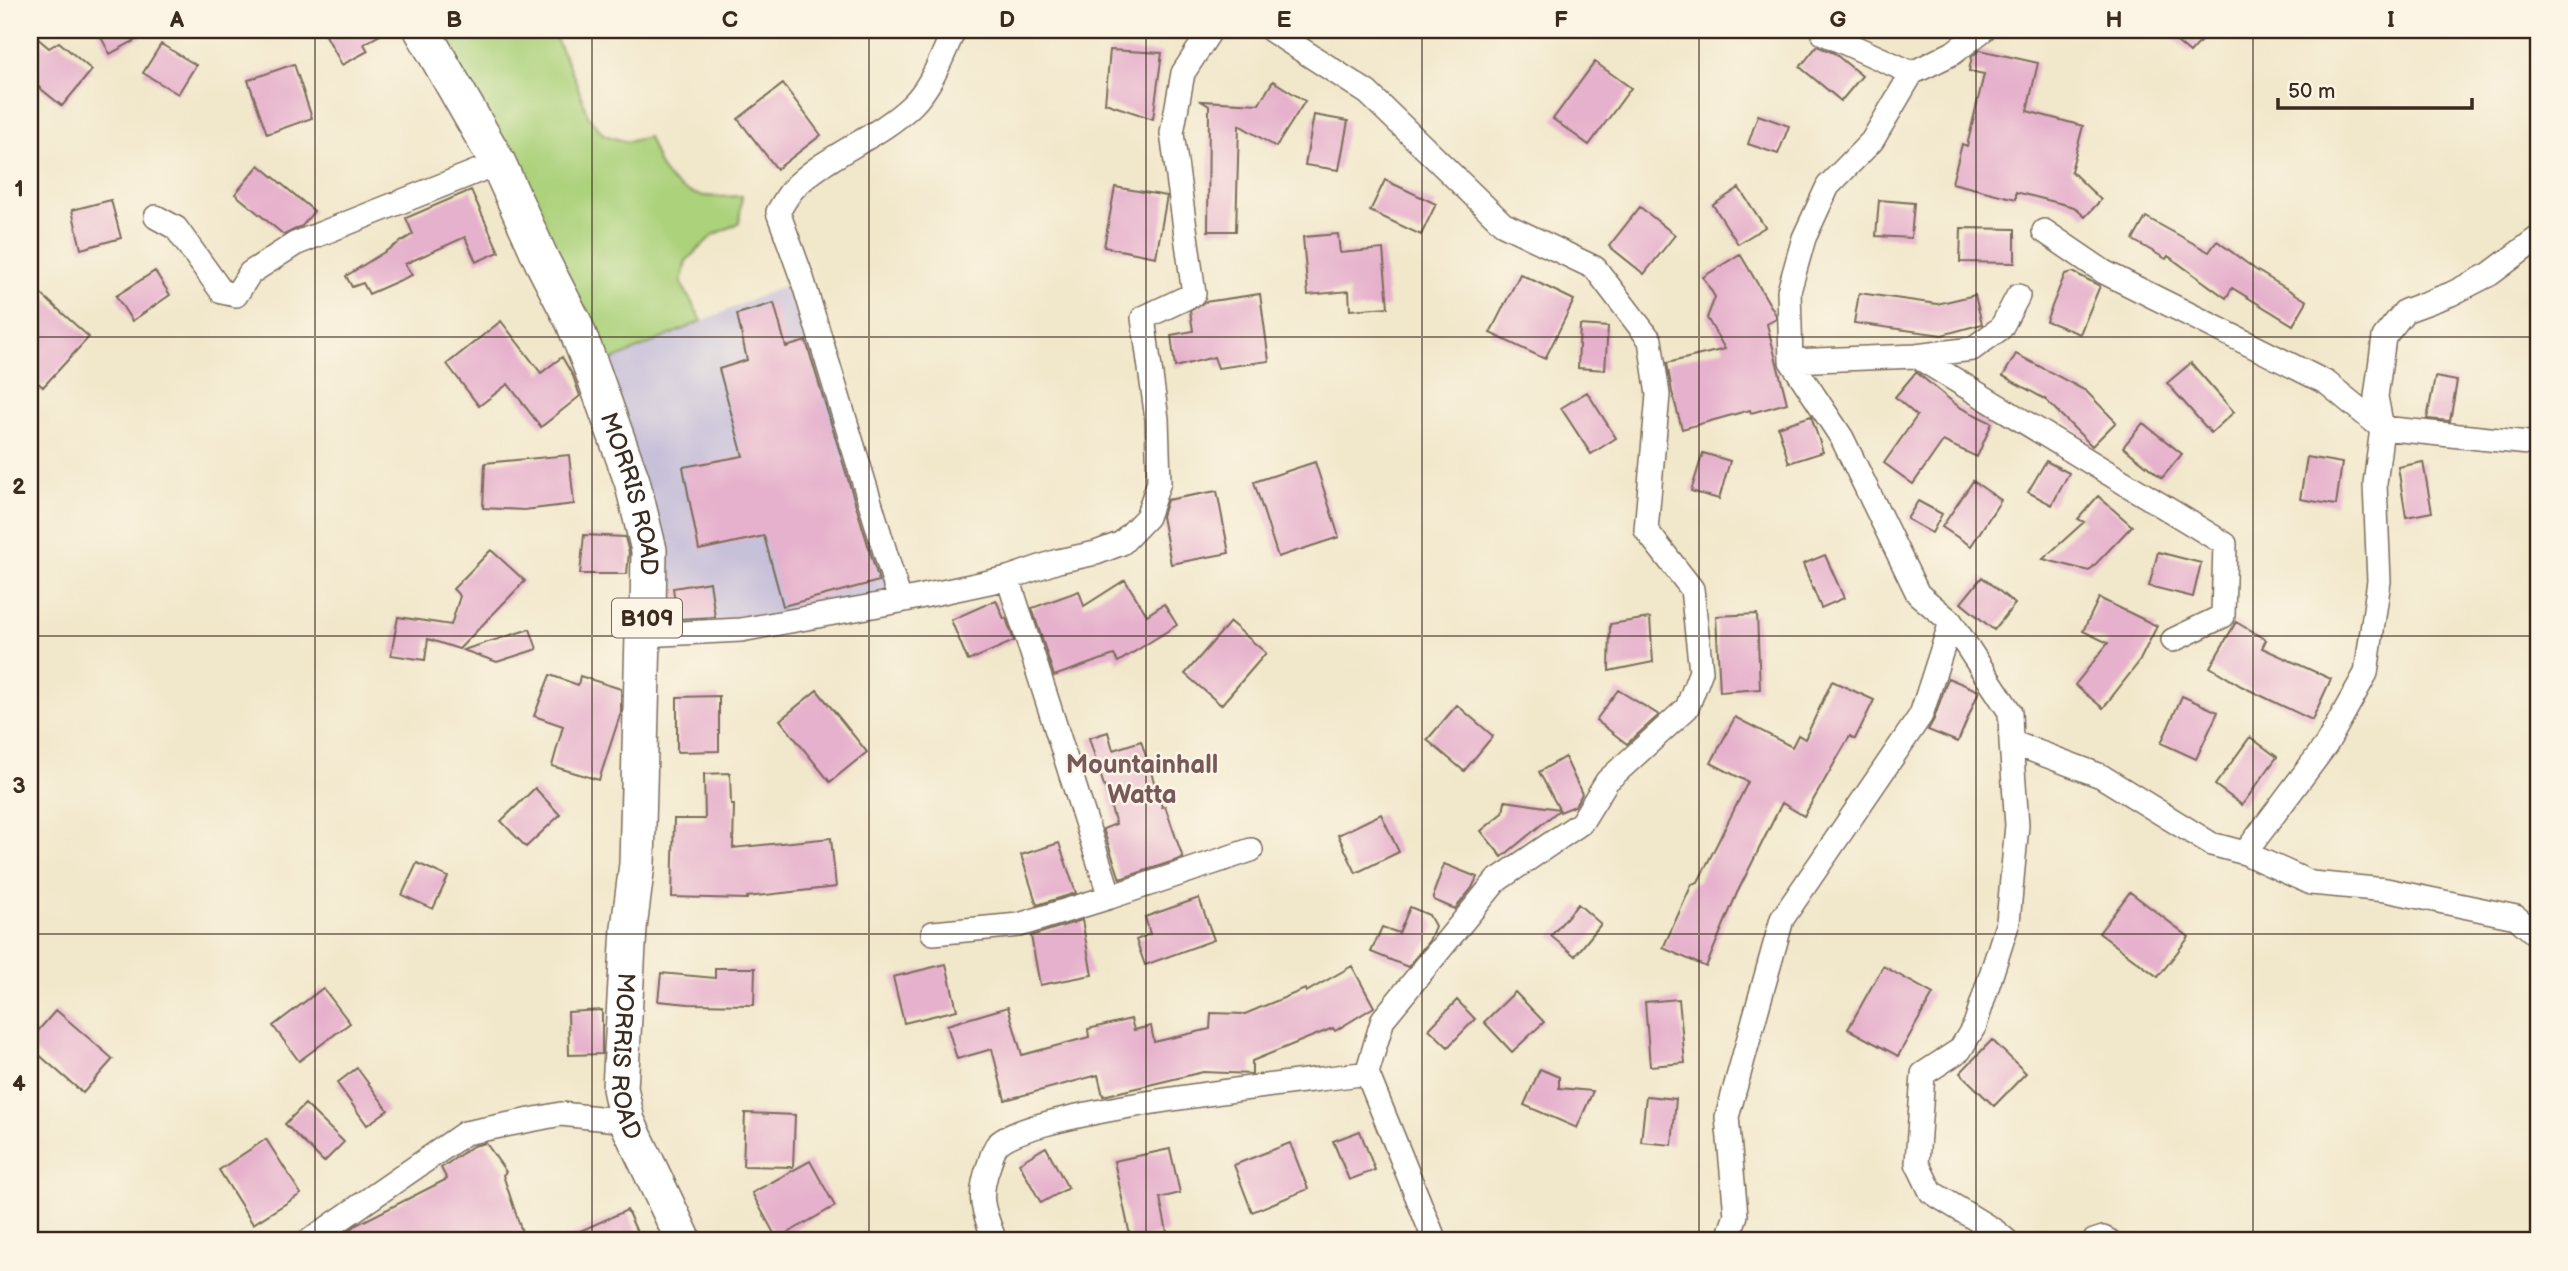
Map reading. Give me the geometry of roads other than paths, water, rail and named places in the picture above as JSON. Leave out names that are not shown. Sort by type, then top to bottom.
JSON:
[{"type":"main road","name":"MORRIS ROAD","points":[[422,30],[498,163],[542,261],[574,323],[632,481],[649,550],[648,613],[643,635],[637,864],[629,928],[620,1088],[627,1121],[684,1241]]},
{"type":"street","points":[[900,601],[802,278],[778,212],[792,190],[829,160],[880,129],[912,104],[935,75],[954,30]]},
{"type":"street","points":[[643,635],[741,630],[1008,578],[1122,543],[1147,517],[1159,482],[1157,419],[1143,318],[1194,294],[1172,133],[1183,74],[1211,30]]},
{"type":"street","points":[[1271,30],[1368,93],[1503,224],[1595,268],[1650,340],[1658,395],[1646,530],[1692,589],[1701,671],[1687,708],[1607,781],[1580,823],[1496,881],[1383,1019],[1367,1073],[1435,1241]]},
{"type":"street","points":[[1822,30],[1823,33],[1912,73]]},
{"type":"street","points":[[1983,30],[1953,53],[1912,73],[1872,141],[1828,186],[1804,238],[1789,291],[1791,360],[1842,438],[1918,594],[1951,622],[2010,712],[2017,825],[2008,922],[1975,1025],[1959,1051],[1923,1074],[1917,1163],[1931,1192],[2007,1241]]},
{"type":"street","points":[[156,217],[176,228],[222,292],[236,295],[250,273],[295,244],[498,163]]},
{"type":"street","points":[[2044,232],[2104,272],[2327,383],[2382,428],[2538,444]]},
{"type":"street","points":[[2245,853],[2326,745],[2366,673],[2379,582],[2375,484],[2382,428],[2376,397],[2384,337],[2405,311],[2451,294],[2490,274],[2538,238]]},
{"type":"street","points":[[1791,360],[1916,356],[1972,349],[2001,328],[2018,296]]},
{"type":"street","points":[[1916,356],[2225,544],[2222,616],[2173,640]]},
{"type":"street","points":[[1008,578],[1110,897]]},
{"type":"street","points":[[1727,1241],[1736,1214],[1727,1117],[1782,919],[1921,715],[1951,622]]},
{"type":"street","points":[[2011,742],[2101,776],[2211,844],[2245,853],[2311,883],[2386,890],[2516,917],[2538,936]]},
{"type":"street","points":[[933,933],[1019,925],[1251,850]]},
{"type":"street","points":[[995,1241],[985,1213],[981,1187],[996,1146],[1013,1133],[1101,1110],[1367,1073]]},
{"type":"street","points":[[309,1241],[465,1133],[561,1114],[627,1121]]},
{"type":"street","points":[[2094,1241],[2103,1238],[2109,1241]]},
{"type":"district","name":"Mountainhall Watta","points":[[1142,779]]}]
